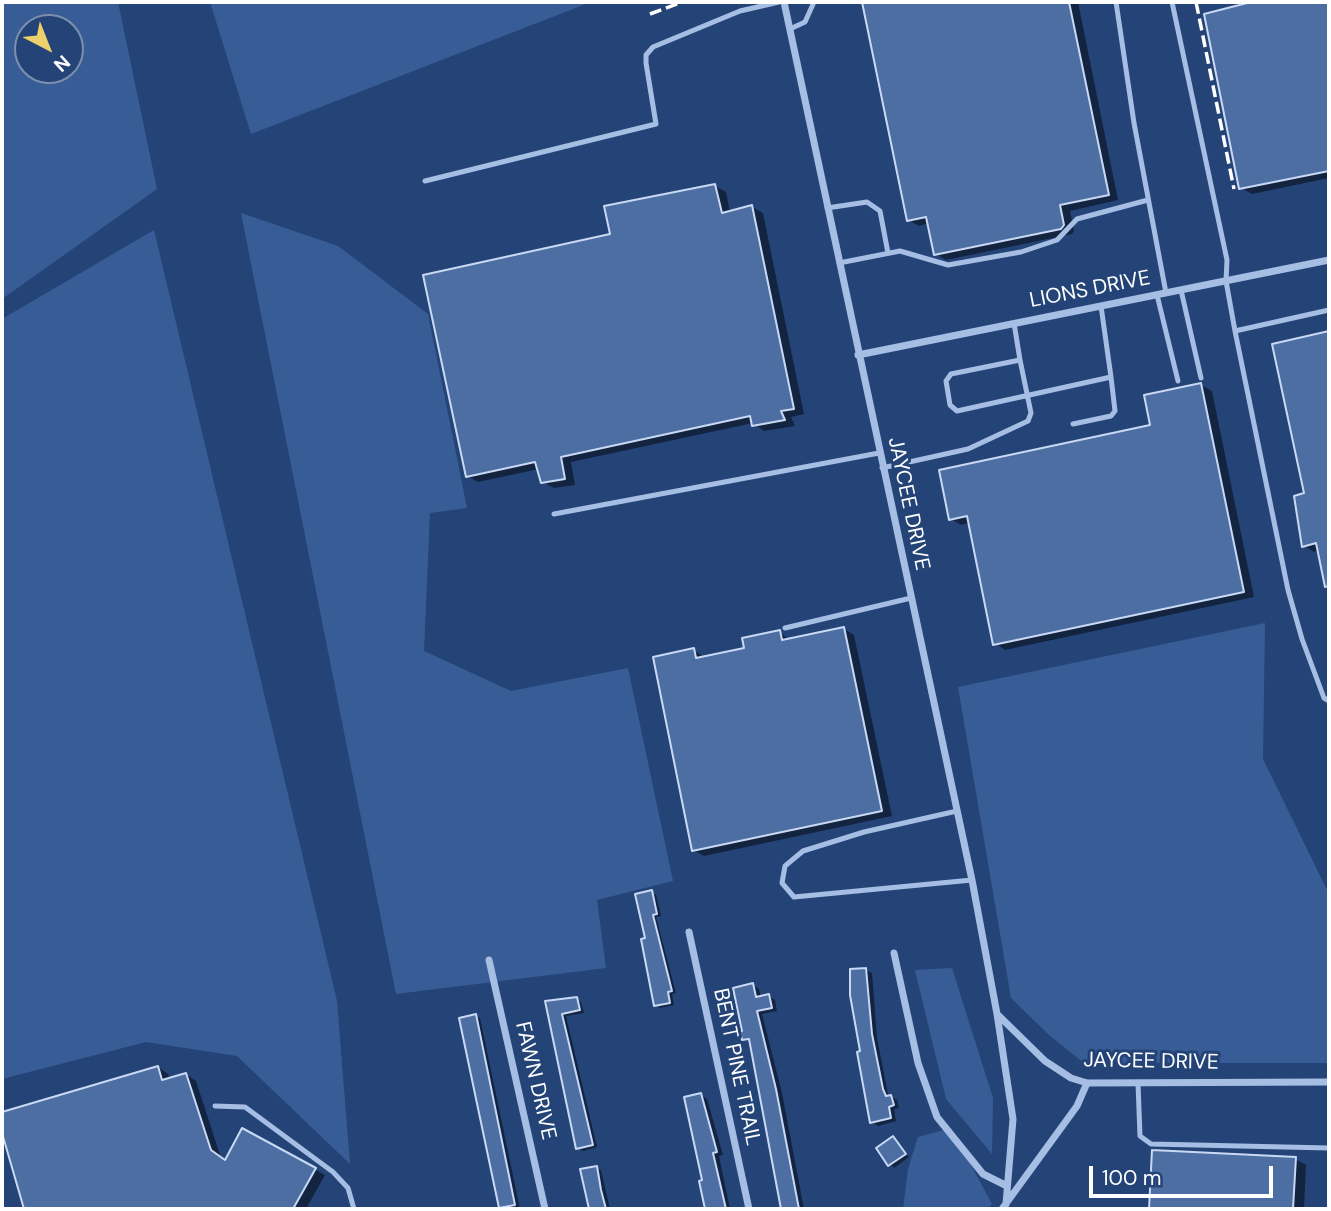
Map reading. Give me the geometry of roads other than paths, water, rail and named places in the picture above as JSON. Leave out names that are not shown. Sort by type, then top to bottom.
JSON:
[{"type":"street","name":"JAYCEE DRIVE","points":[[782,2],[790,29],[972,880],[998,1014],[1013,1119],[1004,1207]]},
{"type":"street","name":"LIONS DRIVE","points":[[858,355],[1329,260]]},
{"type":"street","name":"BENT PINE TRAIL","points":[[689,932],[749,1209]]},
{"type":"street","points":[[894,953],[918,1063],[937,1117],[983,1174],[1007,1186]]},
{"type":"street","name":"FAWN DRIVE","points":[[489,960],[545,1209]]},
{"type":"street","name":"JAYCEE DRIVE","points":[[998,1014],[1045,1061],[1071,1078],[1087,1083],[1329,1082]]},
{"type":"street","points":[[1004,1207],[1077,1106],[1087,1083]]},
{"type":"lane","points":[[425,181],[656,124],[646,63],[646,55],[653,47],[740,11],[782,2]]},
{"type":"lane","points":[[790,29],[805,22],[814,2]]},
{"type":"lane","points":[[1116,2],[1166,293]]},
{"type":"lane","points":[[1172,2],[1227,260],[1226,281],[1235,331],[1288,590],[1302,639],[1324,698],[1329,701]]},
{"type":"lane","points":[[839,263],[900,251],[948,265],[1021,252],[1057,240],[1077,219],[1148,200]]},
{"type":"lane","points":[[827,208],[867,202],[880,211],[888,253]]},
{"type":"lane","points":[[1181,290],[1201,378]]},
{"type":"lane","points":[[1157,295],[1178,381]]},
{"type":"lane","points":[[1073,424],[1111,416],[1115,411],[1101,306]]},
{"type":"lane","points":[[1235,331],[1329,310]]},
{"type":"lane","points":[[883,468],[968,449],[1028,421],[1031,413],[1014,323]]},
{"type":"lane","points":[[1020,360],[951,374],[946,381],[950,405],[957,411],[1111,377]]},
{"type":"lane","points":[[554,514],[879,453]]},
{"type":"lane","points":[[785,628],[911,598]]},
{"type":"lane","points":[[957,811],[864,832],[803,851],[785,866],[782,883],[794,897],[972,880]]},
{"type":"lane","points":[[1138,1083],[1140,1136],[1151,1144],[1329,1148]]},
{"type":"lane","points":[[215,1105],[245,1107],[322,1164],[348,1188],[354,1209]]},
{"type":"railway","points":[[650,14],[682,2]]},
{"type":"railway","points":[[1196,2],[1234,189]]}]
